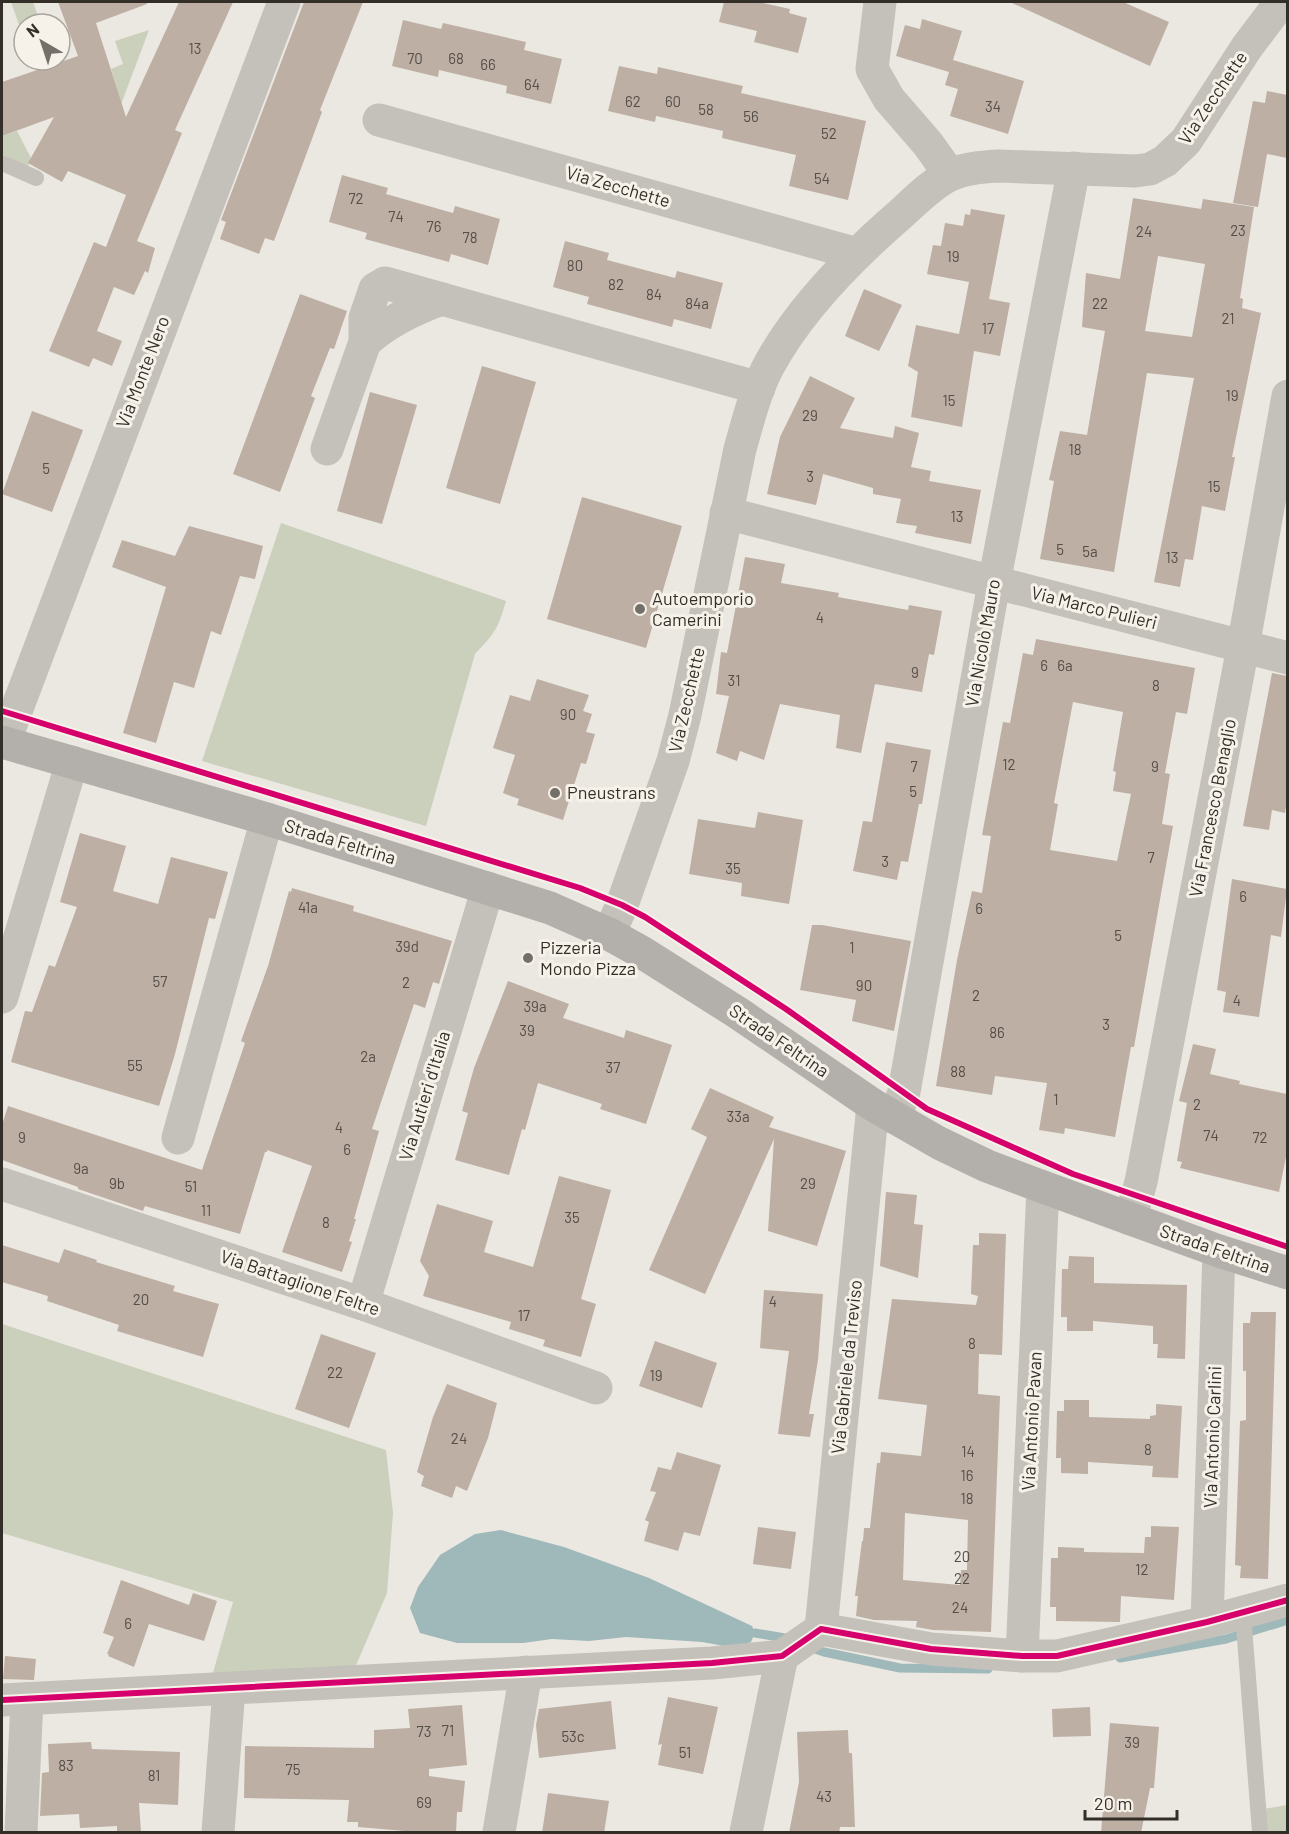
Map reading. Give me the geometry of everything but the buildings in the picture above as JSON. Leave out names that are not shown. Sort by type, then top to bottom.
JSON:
[{"type":"main road","name":"Strada Feltrina","points":[[3,742],[267,819],[550,909],[609,934],[676,973],[884,1112],[939,1143],[987,1166],[1043,1187],[1219,1251],[1287,1273]]},
{"type":"street","name":"Via Monte Nero","points":[[3,742],[284,2]]},
{"type":"street","points":[[880,2],[872,69],[889,99],[928,144],[950,175]]},
{"type":"street","name":"Via Zecchette","points":[[609,934],[622,905],[673,761],[685,715],[740,449],[759,388],[777,352],[798,321],[857,254],[918,199],[950,175],[988,167],[1135,171],[1150,169],[1165,161],[1185,141],[1247,47],[1281,2]]},
{"type":"street","name":"Via Zecchette","points":[[379,120],[857,254]]},
{"type":"street","name":"Via Nicolò Mauro","points":[[884,1112],[904,1092],[994,583],[1074,168]]},
{"type":"street","points":[[327,449],[365,342],[365,318],[375,289],[386,283],[759,388]]},
{"type":"street","name":"Via Francesco Benaglio","points":[[1130,1219],[1142,1182],[1243,647],[1287,396]]},
{"type":"street","name":"Via Marco Pulieri","points":[[726,513],[1287,658]]},
{"type":"street","points":[[2,997],[72,762]]},
{"type":"street","name":"Strada Feltrina","points":[[178,1138],[267,819]]},
{"type":"street","name":"Via Autieri d'Italia","points":[[363,1304],[488,888]]},
{"type":"street","name":"Via Gabriele da Treviso","points":[[746,1833],[801,1643],[884,1112]]},
{"type":"street","name":"Via Battaglione Feltre","points":[[2,1184],[363,1304],[596,1388]]},
{"type":"street","name":"Via Antonio Pavan","points":[[1022,1656],[1043,1187]]},
{"type":"street","name":"Via Antonio Carlini","points":[[1208,1622],[1219,1251]]},
{"type":"street","points":[[21,1833],[14,1700],[712,1663],[801,1643],[1057,1656],[1208,1622],[1243,1617],[1287,1600]]},
{"type":"street","points":[[499,1833],[526,1672]]},
{"type":"street","points":[[218,1833],[230,1689]]},
{"type":"lane","points":[[2,163],[36,178]]},
{"type":"lane","points":[[1243,1617],[1260,1833]]},
{"type":"green space","points":[[11,2],[33,2],[37,12],[15,12]]},
{"type":"green space","points":[[149,30],[108,139],[51,115],[118,93],[111,69],[123,64],[115,41]]},
{"type":"green space","points":[[17,131],[31,158],[28,167],[2,154],[2,136]]},
{"type":"green space","points":[[281,523],[506,601],[495,630],[475,654],[426,826],[202,761]]},
{"type":"green space","points":[[2,1324],[386,1450],[393,1513],[387,1593],[354,1670],[211,1680],[233,1602],[2,1533]]},
{"type":"green space","points":[[1287,1805],[1287,1832],[1258,1832],[1258,1810]]},
{"type":"water","points":[[501,1530],[564,1547],[649,1578],[752,1626],[755,1633],[751,1642],[735,1648],[702,1642],[626,1637],[589,1641],[552,1639],[523,1643],[457,1643],[420,1633],[410,1608],[418,1587],[440,1555],[475,1534]]},
{"type":"waterway","points":[[1120,1658],[1226,1639],[1288,1620]]},
{"type":"waterway","points":[[755,1633],[791,1639]]},
{"type":"waterway","points":[[809,1647],[900,1668],[988,1669]]},
{"type":"cycle path","points":[[2,711],[580,888],[622,905],[645,917],[786,1009],[927,1109],[1073,1174],[1288,1247]]},
{"type":"cycle path","points":[[2,1700],[712,1663],[782,1656],[821,1629],[931,1649],[1022,1656],[1057,1656],[1207,1622],[1288,1600]]},
{"type":"place","name":"Autoemporio Camerini","points":[[640,609]]},
{"type":"place","name":"Pneustrans","points":[[555,793]]},
{"type":"place","name":"Pizzeria Mondo Pizza","points":[[528,958]]}]
